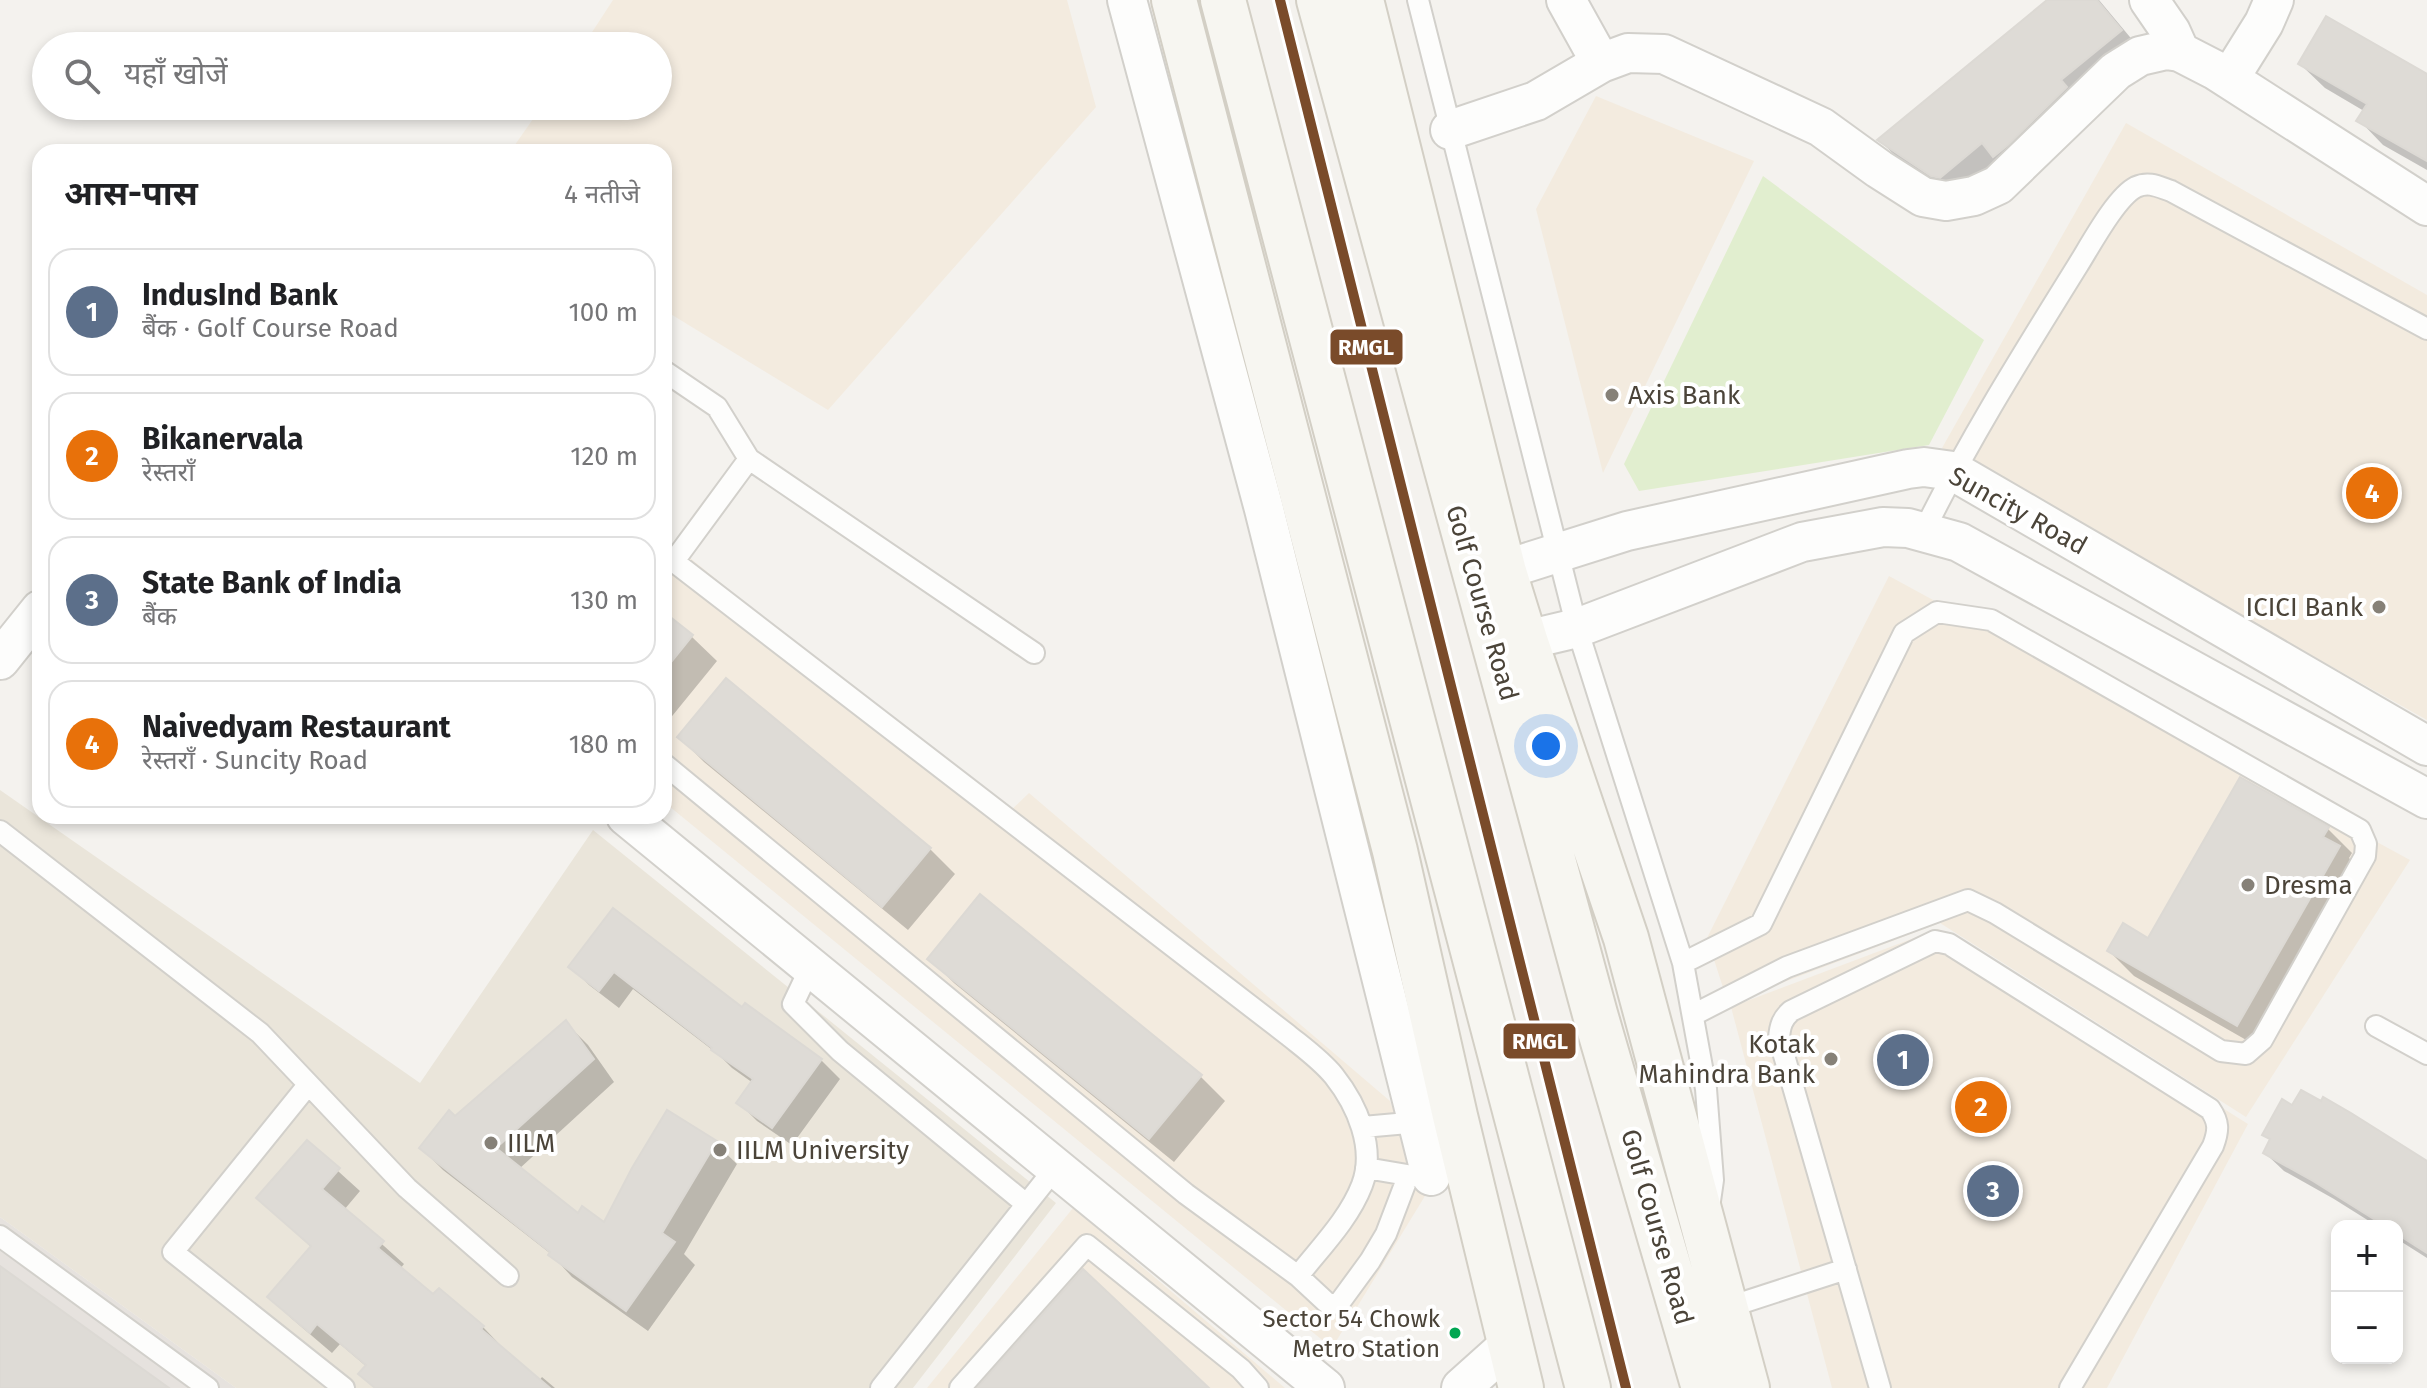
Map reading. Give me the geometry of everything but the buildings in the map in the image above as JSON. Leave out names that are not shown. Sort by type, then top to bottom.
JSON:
[{"type":"main road","points":[[1174,0],[1395,851],[1455,1116],[1438,1176],[1509,1345],[1521,1388]]},
{"type":"main road","points":[[1223,0],[1588,1388]]},
{"type":"main road","name":"Golf Course Road","points":[[1319,0],[1510,644],[1595,1014],[1704,1388]]},
{"type":"main road","points":[[1361,0],[1490,576]]},
{"type":"main road","points":[[1510,644],[1626,938],[1747,1388]]},
{"type":"main road","points":[[1370,755],[1441,830]]},
{"type":"street","points":[[1127,0],[1264,509],[1419,1122],[1438,1176]]},
{"type":"street","points":[[1535,0],[1547,3],[1560,0]]},
{"type":"street","points":[[1566,0],[1601,63]]},
{"type":"street","points":[[2149,0],[2171,32],[2180,52]]},
{"type":"street","points":[[2229,79],[2264,23],[2274,0]]},
{"type":"street","points":[[1450,130],[1536,101],[1601,63],[1628,53],[1664,54],[1821,127],[1923,197],[1946,201],[1974,196],[1998,185],[2116,71],[2140,56],[2166,50],[2180,52],[2229,79],[2427,206]]},
{"type":"street","name":"Suncity Road","points":[[1490,576],[1627,531],[1908,469],[1924,467],[1953,471],[2427,746]]},
{"type":"street","points":[[1510,644],[1577,628],[1802,542],[1883,527],[1908,528],[1959,542],[2427,799]]},
{"type":"street","points":[[0,660],[32,620]]},
{"type":"street","points":[[636,824],[1325,1388]]},
{"type":"street","points":[[1461,1388],[1509,1345]]},
{"type":"lane","points":[[1418,0],[1577,628],[1683,963],[1706,1089],[1713,1180],[1706,1237]]},
{"type":"lane","points":[[1924,531],[1953,471],[2111,212],[2136,187],[2149,184],[2171,191],[2427,329]]},
{"type":"lane","points":[[672,376],[717,407],[749,459],[1034,653]]},
{"type":"lane","points":[[672,554],[749,459]]},
{"type":"lane","points":[[672,560],[1298,1042],[1335,1077],[1363,1127],[1366,1145],[1364,1181],[1346,1214],[1298,1276]]},
{"type":"lane","points":[[1683,963],[1761,924],[1904,633],[1937,612],[1991,620],[2360,830],[2366,844],[2365,856],[2262,1040],[2246,1054],[2221,1051],[2008,921],[1968,900],[1787,967],[1693,1015]]},
{"type":"lane","points":[[672,771],[1186,1194],[1298,1276],[1326,1302],[1340,1302],[1370,1261],[1396,1212],[1405,1184],[1438,1176]]},
{"type":"lane","points":[[0,831],[260,1033],[407,1188],[508,1276]]},
{"type":"lane","points":[[1880,1388],[1779,1038],[1780,1026],[1791,1011],[1941,941],[2210,1109],[2218,1121],[2213,1146],[2070,1388]]},
{"type":"lane","points":[[811,966],[793,1004],[840,1051],[1026,1204]]},
{"type":"lane","points":[[2376,1026],[2427,1054]]},
{"type":"lane","points":[[308,1085],[173,1252],[344,1388]]},
{"type":"lane","points":[[1363,1127],[1419,1122]]},
{"type":"lane","points":[[881,1388],[1056,1167]]},
{"type":"lane","points":[[1366,1168],[1438,1176]]},
{"type":"lane","points":[[0,1236],[208,1388]]},
{"type":"lane","points":[[960,1388],[1087,1245],[1241,1369],[1258,1388]]},
{"type":"lane","points":[[1726,1308],[1846,1269]]},
{"type":"shaded area","points":[[613,0],[1067,0],[1096,107],[828,410],[672,315],[672,144],[516,144],[532,120],[672,120],[672,32],[592,32]]},
{"type":"shaded area","points":[[1596,96],[1754,161],[1603,473],[1536,209]]},
{"type":"shaded area","points":[[2126,123],[2427,295],[2427,720],[1942,448]]},
{"type":"shaded area","points":[[672,543],[1007,814],[1029,793],[1390,1101],[1425,1196],[1332,1348],[672,809]]},
{"type":"shaded area","points":[[1889,576],[2410,860],[2246,1117],[1940,923],[1728,1003],[1707,938]]},
{"type":"shaded area","name":"IILM","points":[[0,790],[32,812],[32,824],[49,824],[420,1083],[593,830],[1056,1203],[913,1388],[236,1388],[0,1217]]},
{"type":"shaded area","points":[[1938,929],[2248,1124],[2107,1388],[1832,1388],[1731,1007]]},
{"type":"shaded area","points":[[1073,1208],[1285,1388],[927,1388]]},
{"type":"shaded area","points":[[0,1217],[236,1388],[0,1388]]},
{"type":"green space","points":[[1763,176],[1984,340],[1929,445],[1639,491],[1624,464]]},
{"type":"transit line","name":"RMGL","points":[[1280,0],[1626,1388]]},
{"type":"place","name":"Axis Bank","points":[[1612,395]]},
{"type":"place","name":"Naivedyam Restaurant","points":[[2372,493]]},
{"type":"place","name":"ICICI Bank","points":[[2379,607]]},
{"type":"place","name":"Dresma","points":[[2248,885]]},
{"type":"place","name":"Kotak Mahindra Bank","points":[[1831,1059]]},
{"type":"place","name":"IndusInd Bank","points":[[1903,1060]]},
{"type":"place","name":"Bikanervala","points":[[1981,1107]]},
{"type":"place","name":"IILM","points":[[491,1143]]},
{"type":"place","name":"IILM University","points":[[720,1150]]},
{"type":"place","name":"State Bank of India","points":[[1993,1191]]},
{"type":"place","name":"Sector 54 Chowk Metro Station","points":[[1455,1333]]}]
